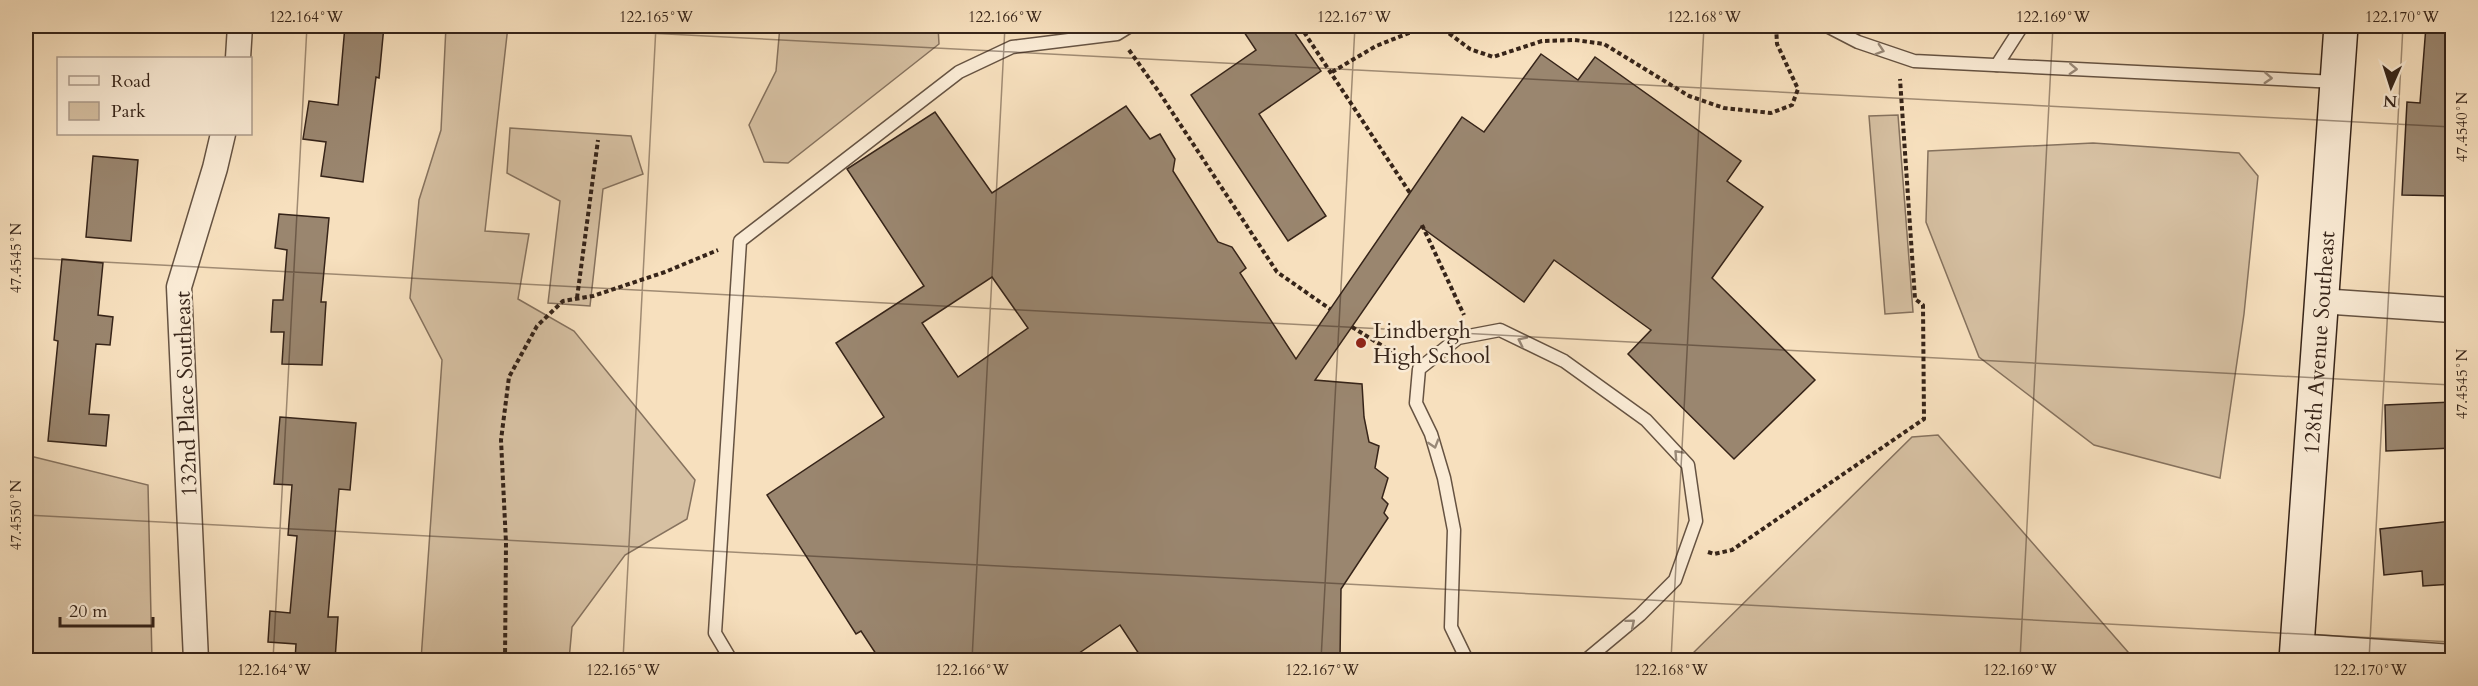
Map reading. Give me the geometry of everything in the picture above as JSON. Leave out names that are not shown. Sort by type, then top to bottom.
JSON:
[{"type":"street","points":[[238,57],[240,26]]},
{"type":"street","name":"128th Avenue Southeast","points":[[2296,653],[2341,26]]},
{"type":"street","name":"132nd Place Southeast","points":[[196,660],[179,287],[223,135]]},
{"type":"street","points":[[2320,301],[2452,310]]},
{"type":"street","points":[[2296,653],[2452,657]]},
{"type":"lane","points":[[731,660],[715,633],[740,241],[959,72],[1012,47],[1117,34],[1130,26]]},
{"type":"lane","points":[[1827,26],[1858,42],[1914,61],[2337,82]]},
{"type":"lane","points":[[1997,65],[2022,26]]},
{"type":"lane","points":[[1467,660],[1451,627],[1454,530],[1444,478],[1431,434],[1416,403],[1419,369],[1458,338],[1500,330],[1564,361],[1646,420],[1688,465],[1696,521],[1675,580],[1640,615],[1586,660]]},
{"type":"path","points":[[1300,26],[1410,193]]},
{"type":"path","points":[[1332,72],[1376,45],[1414,31],[1446,32],[1470,49],[1493,57],[1542,41],[1575,40],[1604,44],[1689,96],[1725,108],[1771,113],[1792,105],[1798,89],[1777,44],[1776,26]]},
{"type":"path","points":[[1117,34],[1159,92],[1277,272],[1330,309]]},
{"type":"path","points":[[1686,548],[1714,554],[1732,550],[1924,419],[1923,305],[1915,299],[1899,84],[1903,57]]},
{"type":"path","points":[[577,298],[598,140]]},
{"type":"path","points":[[1422,225],[1473,335]]},
{"type":"path","points":[[506,660],[506,543],[501,440],[509,377],[537,326],[562,301],[593,296],[665,273],[740,241]]},
{"type":"path","points":[[1352,327],[1419,369]]},
{"type":"green space","points":[[446,26],[508,26],[485,231],[529,234],[518,299],[574,331],[695,480],[687,519],[625,555],[572,627],[569,660],[421,660],[442,360],[410,298],[419,200],[441,130]]},
{"type":"green space","points":[[780,26],[938,26],[939,44],[788,163],[764,162],[749,125],[776,71]]},
{"type":"green space","points":[[1898,115],[1913,312],[1885,314],[1869,116]]},
{"type":"green space","points":[[510,128],[631,136],[643,174],[603,189],[590,306],[548,303],[560,201],[507,173]]},
{"type":"green space","points":[[2093,143],[2239,153],[2258,176],[2244,314],[2220,478],[2094,445],[1979,357],[1926,222],[1928,151]]},
{"type":"green space","points":[[1938,435],[2135,660],[1686,660],[1912,437]]},
{"type":"green space","points":[[26,455],[148,485],[152,660],[26,660]]},
{"type":"building","points":[[345,26],[384,26],[379,78],[376,77],[363,182],[321,176],[326,142],[303,139],[309,101],[338,105]]},
{"type":"building","points":[[1240,26],[1290,26],[1321,71],[1259,114],[1326,216],[1288,241],[1191,95],[1256,50]]},
{"type":"building","points":[[2426,26],[2452,26],[2452,196],[2402,195],[2407,102],[2420,103]]},
{"type":"building","points":[[1541,54],[1578,80],[1595,57],[1741,161],[1727,181],[1763,207],[1712,278],[1815,380],[1734,459],[1628,354],[1651,330],[1554,260],[1524,302],[1421,227],[1315,380],[1362,384],[1364,417],[1369,442],[1379,446],[1375,468],[1388,478],[1382,498],[1388,504],[1384,513],[1388,518],[1341,589],[1340,660],[1143,660],[1120,625],[1069,660],[880,660],[861,631],[856,634],[767,495],[884,417],[836,343],[924,286],[847,169],[935,112],[992,193],[1126,106],[1150,139],[1160,134],[1175,159],[1173,171],[1218,242],[1232,247],[1246,268],[1240,273],[1296,359],[1462,117],[1484,132]],"holes":[[[992,277],[1028,328],[958,377],[922,323]]]},
{"type":"building","points":[[93,156],[138,160],[131,241],[86,237]]},
{"type":"building","points":[[279,214],[329,218],[321,302],[326,302],[322,365],[282,364],[284,332],[271,332],[273,300],[283,300],[287,250],[275,248]]},
{"type":"building","points":[[62,259],[103,263],[98,315],[113,317],[110,345],[96,344],[89,414],[109,415],[106,446],[48,441],[58,341],[54,340]]},
{"type":"building","points":[[2452,402],[2452,448],[2386,451],[2385,405]]},
{"type":"building","points":[[280,417],[356,423],[350,490],[339,489],[328,617],[338,617],[335,660],[295,660],[296,644],[268,642],[270,611],[290,613],[297,536],[288,535],[292,485],[274,484]]},
{"type":"building","points":[[2452,521],[2452,584],[2423,586],[2422,571],[2384,575],[2380,529]]},
{"type":"place","name":"Lindbergh High School","points":[[1361,343]]}]
